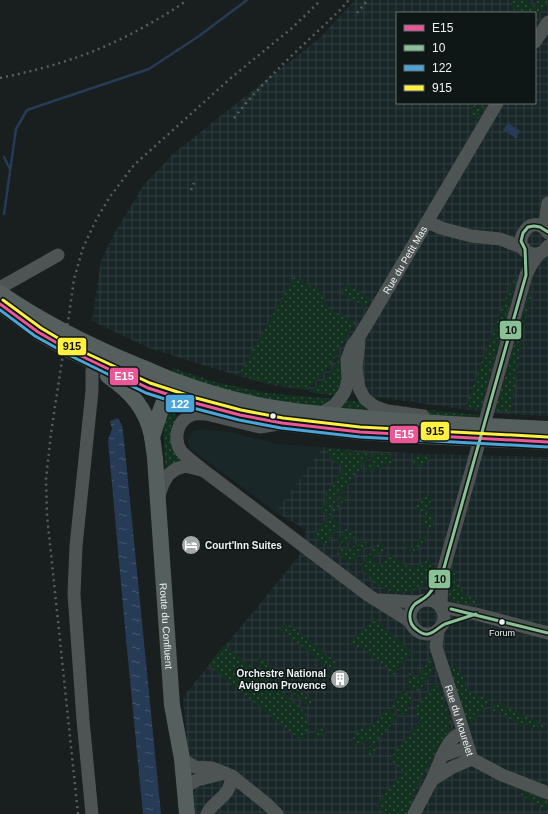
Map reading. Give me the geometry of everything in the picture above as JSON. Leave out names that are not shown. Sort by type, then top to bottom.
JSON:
[{"type":"main road","points":[[0,293],[46,322],[104,351],[174,381],[250,403],[274,408],[367,419],[548,429]]},
{"type":"main road","points":[[0,304],[38,332],[122,386],[134,398],[144,413],[148,421],[152,437]]},
{"type":"main road","points":[[90,366],[148,388],[164,391],[216,409],[282,423],[360,432],[548,442]]},
{"type":"main road","points":[[152,437],[161,409],[164,391],[163,382],[155,372]]},
{"type":"main road","points":[[148,421],[153,399],[164,391],[178,388],[218,401],[250,403]]},
{"type":"main road","name":"Route du Confluent","points":[[152,437],[172,705],[182,760],[187,814]]},
{"type":"street","name":"Rue du Petit Mas","points":[[320,414],[335,405],[344,393],[348,379],[347,360],[352,346],[428,222],[496,104]]},
{"type":"street","points":[[547,232],[548,203]]},
{"type":"street","points":[[428,222],[441,228],[471,236],[500,239],[524,249],[529,253],[534,254],[545,249]]},
{"type":"street","points":[[526,275],[524,249],[521,241],[523,233],[530,226],[540,226],[547,232]]},
{"type":"street","points":[[500,239],[523,233]]},
{"type":"street","points":[[440,628],[445,616],[441,606],[442,575],[489,405],[526,275],[531,265],[545,249]]},
{"type":"street","points":[[0,289],[58,255]]},
{"type":"street","points":[[360,335],[356,368],[358,388],[365,399],[374,406],[386,411],[419,415],[451,424]]},
{"type":"street","points":[[90,366],[92,391],[76,546],[74,594],[83,720],[92,814]]},
{"type":"street","points":[[282,423],[260,427],[199,413],[185,418],[180,424],[177,438],[178,444],[186,456],[203,470],[368,595],[411,622]]},
{"type":"street","points":[[157,499],[168,475],[176,469],[185,466],[203,470]]},
{"type":"street","points":[[442,575],[430,591],[414,606],[411,611],[410,616],[413,627],[417,631],[430,634],[440,628],[476,614]]},
{"type":"street","points":[[376,600],[433,600],[441,606],[548,633]]},
{"type":"street","name":"Rue du Mourelet","points":[[436,647],[440,628]]},
{"type":"street","name":"Rue du Mourelet","points":[[422,633],[436,647],[470,754],[502,776],[548,793]]},
{"type":"street","points":[[414,814],[450,742],[453,737],[463,732]]},
{"type":"street","points":[[432,780],[470,754],[460,749],[442,756]]},
{"type":"street","points":[[182,760],[195,767],[212,768],[228,774],[267,804],[277,814]]},
{"type":"street","points":[[184,787],[197,780],[228,774]]},
{"type":"street","points":[[207,814],[209,810],[226,793],[230,783],[228,774]]},
{"type":"shaded area","points":[[355,0],[548,0],[548,416],[503,414],[377,397],[274,386],[149,348],[92,321],[101,260],[114,234],[143,186],[172,155],[320,38]]},
{"type":"shaded area","points":[[203,429],[229,432],[278,444],[323,447],[276,512],[189,448],[188,440],[190,434],[195,430]]},
{"type":"shaded area","points":[[323,447],[431,454],[548,457],[548,814],[193,814],[183,697],[299,556],[306,530],[276,512]]},
{"type":"green space","points":[[514,0],[525,0],[535,6],[538,0],[548,0],[536,19],[536,12],[516,12],[512,8],[512,3]]},
{"type":"green space","points":[[475,104],[480,108],[482,104],[485,104],[477,120],[471,116],[470,112]]},
{"type":"green space","points":[[516,276],[481,409],[466,408],[487,347],[514,277]]},
{"type":"green space","points":[[294,277],[322,292],[327,307],[331,310],[355,322],[322,376],[306,390],[247,378],[240,373]]},
{"type":"green space","points":[[344,283],[370,299],[363,310],[361,310],[363,305],[342,294]]},
{"type":"green space","points":[[529,293],[532,293],[524,325],[511,411],[495,411]]},
{"type":"green space","points":[[347,345],[343,386],[337,396],[308,392],[326,378]]},
{"type":"green space","points":[[173,368],[215,382],[267,393],[336,399],[335,402],[316,408],[232,393],[171,374]]},
{"type":"green space","points":[[345,400],[360,402],[368,412],[335,410]]},
{"type":"green space","points":[[378,402],[429,410],[479,415],[478,419],[436,415],[388,408]]},
{"type":"green space","points":[[170,407],[179,419],[175,425],[189,461],[169,470],[165,469],[163,423]]},
{"type":"green space","points":[[327,448],[371,454],[326,514],[321,511],[327,501],[324,497],[343,469],[341,465],[331,459]]},
{"type":"green space","points":[[375,453],[394,454],[390,465],[384,465],[382,468],[369,470],[365,469]]},
{"type":"green space","points":[[415,455],[431,455],[423,466],[413,465]]},
{"type":"green space","points":[[344,494],[347,496],[330,518],[341,525],[325,544],[313,536]]},
{"type":"green space","points":[[425,494],[431,498],[428,513],[435,515],[432,529],[421,523],[427,515],[416,507]]},
{"type":"green space","points":[[346,529],[356,535],[352,541],[338,543],[337,541]]},
{"type":"green space","points":[[425,533],[426,538],[416,551],[412,552],[400,543],[401,542],[413,549]]},
{"type":"green space","points":[[362,540],[368,543],[351,564],[337,554],[339,549],[352,547]]},
{"type":"green space","points":[[378,543],[384,543],[383,553],[373,554],[374,564],[384,563],[390,555],[407,566],[417,567],[428,560],[433,565],[427,582],[416,589],[403,592],[389,590],[377,585],[360,567]]},
{"type":"green space","points":[[453,568],[456,569],[454,578],[465,595],[482,604],[458,605],[453,603],[450,599],[449,588]]},
{"type":"green space","points":[[375,619],[412,652],[393,676],[389,673],[389,669],[371,656],[367,649],[354,646],[349,642]]},
{"type":"green space","points":[[284,624],[291,626],[337,663],[332,670],[283,631],[279,633]]},
{"type":"green space","points":[[224,645],[297,704],[306,714],[309,727],[302,741],[208,665]]},
{"type":"green space","points":[[432,656],[433,668],[431,675],[418,691],[409,688],[407,680],[409,673],[416,678]]},
{"type":"green space","points":[[260,658],[312,701],[310,705],[306,704],[260,667],[258,661]]},
{"type":"green space","points":[[455,667],[465,680],[469,693],[490,700],[469,726],[449,669]]},
{"type":"green space","points":[[435,683],[440,688],[451,723],[450,729],[416,789],[407,814],[387,814],[376,806],[403,771],[390,759],[420,720],[415,713],[418,704]]},
{"type":"green space","points":[[403,690],[413,698],[408,706],[406,717],[391,705]]},
{"type":"green space","points":[[496,702],[545,726],[540,730],[535,726],[533,728],[526,722],[522,727],[498,710],[496,712],[491,709]]},
{"type":"green space","points":[[387,708],[398,717],[373,745],[367,740],[358,745],[352,740],[363,726],[367,729],[375,723]]},
{"type":"green space","points":[[322,727],[328,729],[319,739],[315,736],[316,731],[318,728]]},
{"type":"green space","points":[[371,745],[378,751],[375,754],[369,755],[366,752]]},
{"type":"green space","points":[[522,791],[548,801],[548,810],[521,795]]},
{"type":"water","points":[[508,123],[520,131],[516,138],[503,130]]},
{"type":"water","points":[[118,418],[122,425],[124,440],[161,814],[143,814],[108,440],[112,429],[110,421]]},
{"type":"waterway","points":[[4,214],[16,129],[27,110],[149,69],[199,36],[247,0]]},
{"type":"waterway","points":[[4,157],[10,169]]},
{"type":"railway","points":[[0,78],[39,69],[77,57],[113,43],[164,16],[187,0]]},
{"type":"railway","points":[[78,814],[47,515],[46,479],[51,433],[74,279],[83,248],[95,222],[109,198],[134,165],[232,77],[292,28],[321,0]]},
{"type":"railway","points":[[234,118],[272,75],[349,0]]},
{"type":"railway","points":[[357,13],[368,0]]},
{"type":"railway","points":[[191,190],[194,183]]},
{"type":"transit line","name":"10","points":[[476,614],[445,624],[428,634],[416,629],[411,624],[410,620],[410,613],[415,604],[428,595],[442,575],[526,275],[525,249],[521,241],[523,233],[528,227],[534,226],[540,227],[548,232]]},
{"type":"transit line","name":"915","points":[[3,300],[41,328],[73,347],[150,383],[196,398],[241,410],[283,418],[360,427],[548,437]]},
{"type":"transit line","name":"E15","points":[[0,304],[38,332],[71,351],[148,388],[240,415],[282,423],[360,432],[548,442]]},
{"type":"transit line","name":"122","points":[[0,310],[35,336],[69,355],[146,393],[193,408],[239,420],[281,428],[360,437],[548,447]]},
{"type":"transit line","name":"10","points":[[451,609],[548,633]]},
{"type":"place","name":"Court'Inn Suites","points":[[191,545]]},
{"type":"place","name":"Forum","points":[[502,622]]},
{"type":"place","name":"Orchestre National Avignon Provence","points":[[340,679]]}]
